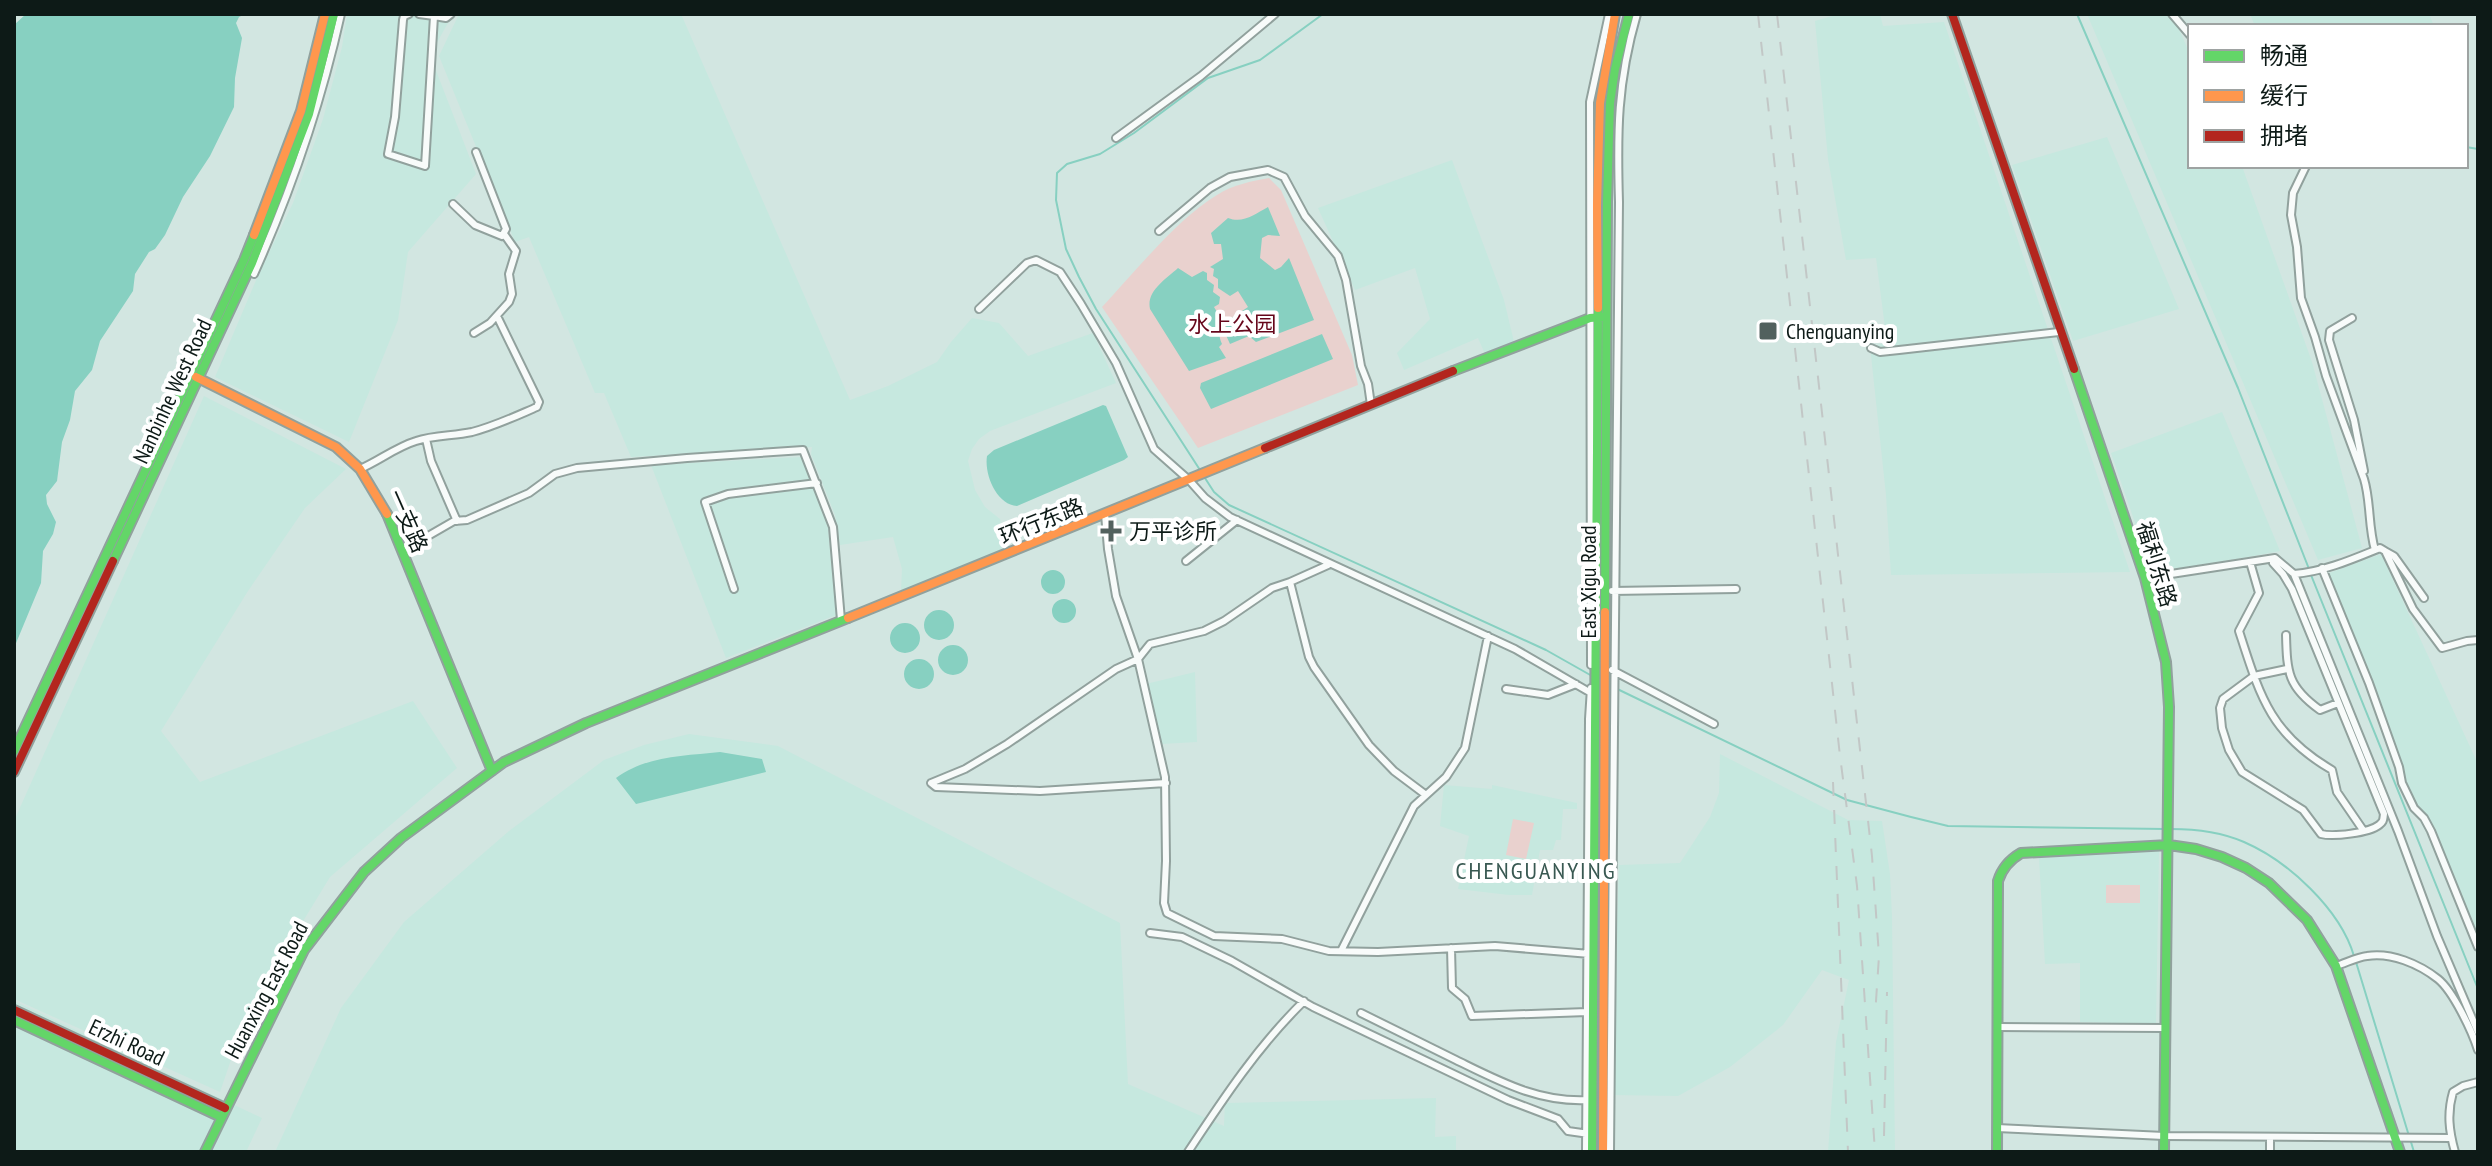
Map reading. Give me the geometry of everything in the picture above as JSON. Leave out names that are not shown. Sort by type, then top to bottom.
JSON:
[{"type":"main road","name":"Nanbinhe West Road","points":[[14,751],[193,378],[252,263],[309,114],[333,14]]},
{"type":"main road","name":"East Xigu Road","points":[[1592,1152],[1589,1134],[1591,954],[1600,694],[1611,591],[1604,317],[1597,205],[1600,103],[1615,14]]},
{"type":"main road","name":"East Xigu Road","points":[[1603,668],[1596,591],[1597,504],[1610,103],[1629,14]]},
{"type":"main road","name":"福利东路","points":[[1952,14],[2145,578],[2166,662],[2170,744],[2164,1152]]},
{"type":"main road","name":"环行东路","points":[[490,772],[504,762],[586,723],[1497,353],[1604,317]]},
{"type":"main road","name":"Nanbinhe West Road","points":[[14,772],[193,378]]},
{"type":"main road","name":"一支路","points":[[193,378],[326,440],[360,469],[380,499],[490,772]]},
{"type":"main road","name":"一支路","points":[[193,378],[323,445],[344,460],[363,482],[380,511],[490,772]]},
{"type":"main road","points":[[1597,504],[1607,504]]},
{"type":"main road","name":"East Xigu Road","points":[[1600,694],[1603,1152]]},
{"type":"main road","name":"Huanxing East Road","points":[[205,1152],[304,950],[329,913],[364,872],[401,838],[490,772]]},
{"type":"main road","points":[[1997,1152],[1998,881],[2001,869],[2021,853],[2168,843],[2236,862],[2263,877],[2298,908],[2327,947],[2336,966],[2398,1138],[2400,1152]]},
{"type":"main road","name":"Erzhi Road","points":[[14,1010],[225,1108]]},
{"type":"main road","name":"Erzhi Road","points":[[14,1020],[221,1117]]},
{"type":"street","points":[[254,274],[282,210],[327,76],[333,14]]},
{"type":"street","points":[[404,14],[395,117],[388,154],[425,166],[434,16]]},
{"type":"street","points":[[419,14],[446,18],[451,14]]},
{"type":"street","points":[[1116,138],[1201,76],[1275,14]]},
{"type":"street","points":[[1609,14],[1590,102],[1604,317],[1611,591]]},
{"type":"street","points":[[1610,1152],[1600,694],[1603,668],[1589,570],[1592,399],[1604,317],[1618,108],[1622,75],[1637,14]]},
{"type":"street","points":[[2172,14],[2188,33]]},
{"type":"street","points":[[476,152],[506,229],[504,234]]},
{"type":"street","points":[[2305,168],[2293,193],[2291,215],[2301,298],[2369,495],[2369,529],[2375,550]]},
{"type":"street","points":[[1159,231],[1210,188],[1230,177],[1268,170],[1284,177],[1305,216],[1338,256],[1346,280],[1371,405]]},
{"type":"street","points":[[453,204],[475,225],[502,236],[504,234]]},
{"type":"street","points":[[474,333],[497,316],[512,294],[509,274],[516,251],[504,234]]},
{"type":"street","points":[[979,309],[1027,263],[1036,260],[1060,272],[1116,363],[1154,449],[1191,479],[1205,498],[1237,520],[1488,636],[1600,694]]},
{"type":"street","points":[[360,469],[396,449],[426,439],[497,424],[537,407],[539,402],[497,316]]},
{"type":"street","points":[[2352,318],[2330,331],[2329,340],[2354,420],[2364,463],[2364,479]]},
{"type":"street","points":[[1871,348],[1880,352],[2059,332]]},
{"type":"street","points":[[426,439],[431,461],[457,521]]},
{"type":"street","points":[[402,551],[457,521],[467,520],[529,493],[555,474],[577,468],[803,450],[833,527],[841,620]]},
{"type":"street","points":[[734,589],[705,502],[728,494],[817,483]]},
{"type":"street","points":[[1105,514],[1116,596],[1138,659],[1166,783],[1164,903],[1167,913],[1214,936],[1282,939],[1329,951],[1378,952],[1495,946],[1591,954],[1587,1012],[1589,1100],[1564,1101],[1539,1097],[1509,1086],[1361,1013]]},
{"type":"street","points":[[1186,561],[1237,520]]},
{"type":"street","points":[[2294,574],[2319,569],[2380,548],[2394,556],[2424,598]]},
{"type":"street","points":[[2385,551],[2413,609],[2442,648],[2478,640]]},
{"type":"street","points":[[2145,578],[2275,558],[2294,574],[2478,1032]]},
{"type":"street","points":[[2250,562],[2259,593],[2239,631],[2264,704],[2284,733],[2312,759],[2332,770],[2337,792],[2363,830]]},
{"type":"street","points":[[2273,563],[2292,589],[2384,814],[2380,824],[2339,835],[2321,834],[2303,810],[2242,772],[2235,763],[2225,739],[2220,708],[2223,699],[2254,676],[2287,669]]},
{"type":"street","points":[[1166,783],[1040,791],[936,787],[931,783],[965,769],[1007,744],[1116,669],[1138,659],[1150,644],[1204,631],[1272,588],[1328,565]]},
{"type":"street","points":[[2319,569],[2369,683],[2402,783],[2414,808],[2431,831],[2478,947]]},
{"type":"street","points":[[1290,582],[1314,667],[1369,745],[1394,771],[1426,795]]},
{"type":"street","points":[[1596,591],[1736,589]]},
{"type":"street","points":[[2286,635],[2287,669],[2295,689],[2320,710],[2338,703]]},
{"type":"street","points":[[1341,951],[1414,806],[1454,768],[1465,748],[1488,636]]},
{"type":"street","points":[[1603,668],[1714,724]]},
{"type":"street","points":[[1506,689],[1548,695],[1576,684]]},
{"type":"street","points":[[1150,933],[1182,937],[1304,1001],[1508,1100],[1558,1119],[1568,1131],[1589,1134],[1586,1152]]},
{"type":"street","points":[[1451,948],[1452,988],[1465,999],[1472,1016],[1587,1012]]},
{"type":"street","points":[[2336,966],[2362,957],[2387,956],[2408,961],[2440,980],[2470,1027],[2478,1050]]},
{"type":"street","points":[[1188,1152],[1251,1060],[1277,1027],[1304,1001]]},
{"type":"street","points":[[1998,1027],[2166,1028]]},
{"type":"street","points":[[2455,1152],[2449,1106],[2453,1092],[2478,1082]]},
{"type":"street","points":[[1997,1128],[2164,1136],[2451,1138]]},
{"type":"street","points":[[2270,1137],[2270,1152]]},
{"type":"shaded area","points":[[26,14],[245,14],[236,23],[242,38],[234,107],[165,235],[135,274],[133,291],[100,341],[92,370],[75,391],[62,442],[57,481],[46,495],[56,522],[43,551],[41,583],[14,648],[14,25]]},
{"type":"shaded area","points":[[347,14],[453,14],[430,55],[476,174],[408,252],[398,320],[349,442],[215,377],[293,203],[323,119],[342,47]]},
{"type":"shaded area","points":[[459,14],[681,14],[850,400],[937,362],[972,318],[999,323],[1028,356],[1093,333],[1116,383],[990,431],[972,449],[968,461],[975,490],[985,507],[1000,519],[1005,548],[901,592],[902,569],[893,537],[840,545],[835,515],[811,454],[812,447],[631,457],[604,393],[595,393],[529,237],[515,242],[439,56]]},
{"type":"shaded area","points":[[1839,14],[1880,14],[1883,26],[1944,22],[2130,572],[1891,575],[1870,346],[1887,343],[1876,258],[1846,260],[1828,159],[1815,21]]},
{"type":"shaded area","points":[[2087,14],[2172,14],[2188,50],[2188,168],[2243,169],[2312,362],[2362,548],[2318,560]]},
{"type":"shaded area","points":[[2250,14],[2429,14],[2433,24],[2254,24]]},
{"type":"shaded area","points":[[2107,137],[2179,309],[2073,341],[2012,165]]},
{"type":"shaded area","points":[[1452,160],[1504,300],[1514,342],[1485,354],[1478,338],[1404,370],[1397,353],[1430,319],[1415,268],[1355,290],[1318,208]]},
{"type":"shaded area","points":[[1268,207],[1280,236],[1262,238],[1260,258],[1275,270],[1289,258],[1314,320],[1256,342],[1249,336],[1230,344],[1225,333],[1227,321],[1248,307],[1238,291],[1230,296],[1218,288],[1218,279],[1213,276],[1214,269],[1210,267],[1223,259],[1221,244],[1214,244],[1211,233],[1228,218],[1244,219]]},
{"type":"shaded area","points":[[1178,268],[1192,277],[1203,271],[1207,273],[1207,280],[1214,285],[1213,292],[1220,297],[1219,304],[1214,307],[1220,323],[1222,344],[1219,347],[1226,358],[1189,371],[1150,309],[1154,291]]},
{"type":"shaded area","points":[[1322,334],[1333,359],[1211,409],[1200,388],[1201,383]]},
{"type":"shaded area","points":[[204,396],[346,469],[305,508],[248,591],[161,731],[200,782],[413,701],[457,768],[330,877],[247,1013],[220,1092],[14,999],[14,821]]},
{"type":"shaded area","points":[[1103,405],[1128,457],[1017,506],[998,495],[990,480],[987,464],[987,456],[994,450]]},
{"type":"shaded area","points":[[2222,412],[2280,551],[2153,575],[2111,453]]},
{"type":"shaded area","points":[[802,457],[828,527],[836,615],[726,658],[651,465]]},
{"type":"shaded area","points":[[2381,554],[2478,764],[2478,957],[2321,576]]},
{"type":"shaded area","points":[[1053,570],[1061,574],[1065,582],[1061,590],[1053,594],[1045,590],[1041,582],[1045,574]]},
{"type":"shaded area","points":[[1064,599],[1072,603],[1076,611],[1072,619],[1064,623],[1056,619],[1052,611],[1056,603]]},
{"type":"shaded area","points":[[939,610],[950,614],[954,625],[950,636],[939,640],[928,636],[924,625],[928,614]]},
{"type":"shaded area","points":[[905,623],[916,627],[920,638],[916,649],[905,653],[894,649],[890,638],[894,627]]},
{"type":"shaded area","points":[[953,645],[964,649],[968,660],[964,671],[953,675],[942,671],[938,660],[942,649]]},
{"type":"shaded area","points":[[919,659],[930,663],[934,674],[930,685],[919,689],[908,685],[904,674],[908,663]]},
{"type":"shaded area","points":[[1195,672],[1197,742],[1162,744],[1146,684]]},
{"type":"shaded area","points":[[689,734],[778,746],[1120,923],[1128,1084],[1224,1126],[1225,1103],[1436,1098],[1435,1137],[1456,1136],[1456,1152],[275,1152],[341,1008],[404,922],[509,831],[604,760],[644,745]]},
{"type":"shaded area","points":[[720,752],[762,759],[766,772],[636,804],[616,778],[652,761]]},
{"type":"shaded area","points":[[1720,754],[1848,820],[1882,821],[1890,874],[1892,917],[1895,1152],[1828,1152],[1836,1042],[1849,980],[1822,970],[1783,1025],[1730,1067],[1678,1096],[1611,1095],[1619,865],[1680,863],[1710,817],[1719,793]]},
{"type":"shaded area","points":[[1444,785],[1492,789],[1492,785],[1577,803],[1577,809],[1563,809],[1561,840],[1556,840],[1553,850],[1540,850],[1532,895],[1458,889],[1469,836],[1440,826]]},
{"type":"shaded area","points":[[2159,851],[2156,1024],[2080,1022],[2080,963],[2045,964],[2039,858]]},
{"type":"shaded area","points":[[14,1001],[262,1118],[246,1152],[14,1152]]},
{"type":"green space","name":"水上公园","points":[[1269,178],[1281,190],[1352,355],[1358,385],[1198,448],[1102,307],[1157,247],[1202,205],[1229,189]]},
{"type":"green space","points":[[1513,819],[1534,823],[1526,859],[1506,855]]},
{"type":"green space","points":[[2106,885],[2140,885],[2140,903],[2106,903]]},
{"type":"waterway","points":[[1200,470],[1096,309],[1079,277],[1066,249],[1056,200],[1057,173],[1067,164],[1100,154],[1134,133],[1208,78],[1260,60],[1323,14]]},
{"type":"waterway","points":[[2077,14],[2238,388],[2309,569]]},
{"type":"waterway","points":[[2468,147],[2478,149]]},
{"type":"waterway","points":[[1203,475],[1214,492],[1229,505],[1546,650],[1592,676]]},
{"type":"waterway","points":[[2311,575],[2478,989]]},
{"type":"waterway","points":[[1609,685],[1847,800],[1911,817],[1948,826],[2165,829]]},
{"type":"waterway","points":[[2171,829],[2199,830],[2226,836],[2261,850],[2278,861],[2325,904],[2347,938],[2354,956]]},
{"type":"waterway","points":[[2356,962],[2409,1136]]},
{"type":"waterway","points":[[2411,1142],[2414,1152]]},
{"type":"railway","points":[[1758,14],[1857,886],[1875,1152]]},
{"type":"railway","points":[[1777,14],[1872,856],[1879,956],[1875,1016]]},
{"type":"railway","points":[[1833,782],[1848,1152]]},
{"type":"railway","points":[[1884,1136],[1887,992]]},
{"type":"traffic: fast","points":[[113,561],[252,263],[309,114],[334,14]]},
{"type":"traffic: fast","points":[[1605,612],[1610,103],[1629,14]]},
{"type":"traffic: fast","points":[[14,751],[254,235]]},
{"type":"traffic: fast","points":[[1592,1152],[1598,308]]},
{"type":"traffic: fast","points":[[1453,371],[1590,318],[1602,317]]},
{"type":"traffic: fast","points":[[2074,369],[2145,578],[2166,662],[2169,707],[2164,1152]]},
{"type":"traffic: fast","points":[[387,514],[492,771]]},
{"type":"traffic: fast","points":[[205,1152],[304,950],[364,872],[401,838],[504,762],[586,723],[848,618]]},
{"type":"traffic: fast","points":[[1997,1152],[1998,881],[2002,872],[2021,853],[2169,845],[2196,849],[2246,868],[2269,883],[2307,920],[2336,966],[2400,1152]]},
{"type":"traffic: fast","points":[[14,1020],[221,1117]]},
{"type":"traffic: slow","points":[[254,235],[301,111],[325,14]]},
{"type":"traffic: slow","points":[[1598,308],[1600,103],[1615,14]]},
{"type":"traffic: slow","points":[[196,377],[336,447],[360,469],[387,514]]},
{"type":"traffic: slow","points":[[848,618],[1265,448]]},
{"type":"traffic: slow","points":[[1603,1152],[1605,612]]},
{"type":"traffic: jam","points":[[1952,14],[2074,369]]},
{"type":"traffic: jam","points":[[1265,448],[1453,371]]},
{"type":"traffic: jam","points":[[14,772],[113,561]]},
{"type":"traffic: jam","points":[[14,1010],[225,1108]]},
{"type":"place","name":"Chenguanying","points":[[1768,331]]},
{"type":"place","name":"万平诊所","points":[[1111,531]]},
{"type":"district","name":"CHENGUANYING","points":[[1536,871]]}]
